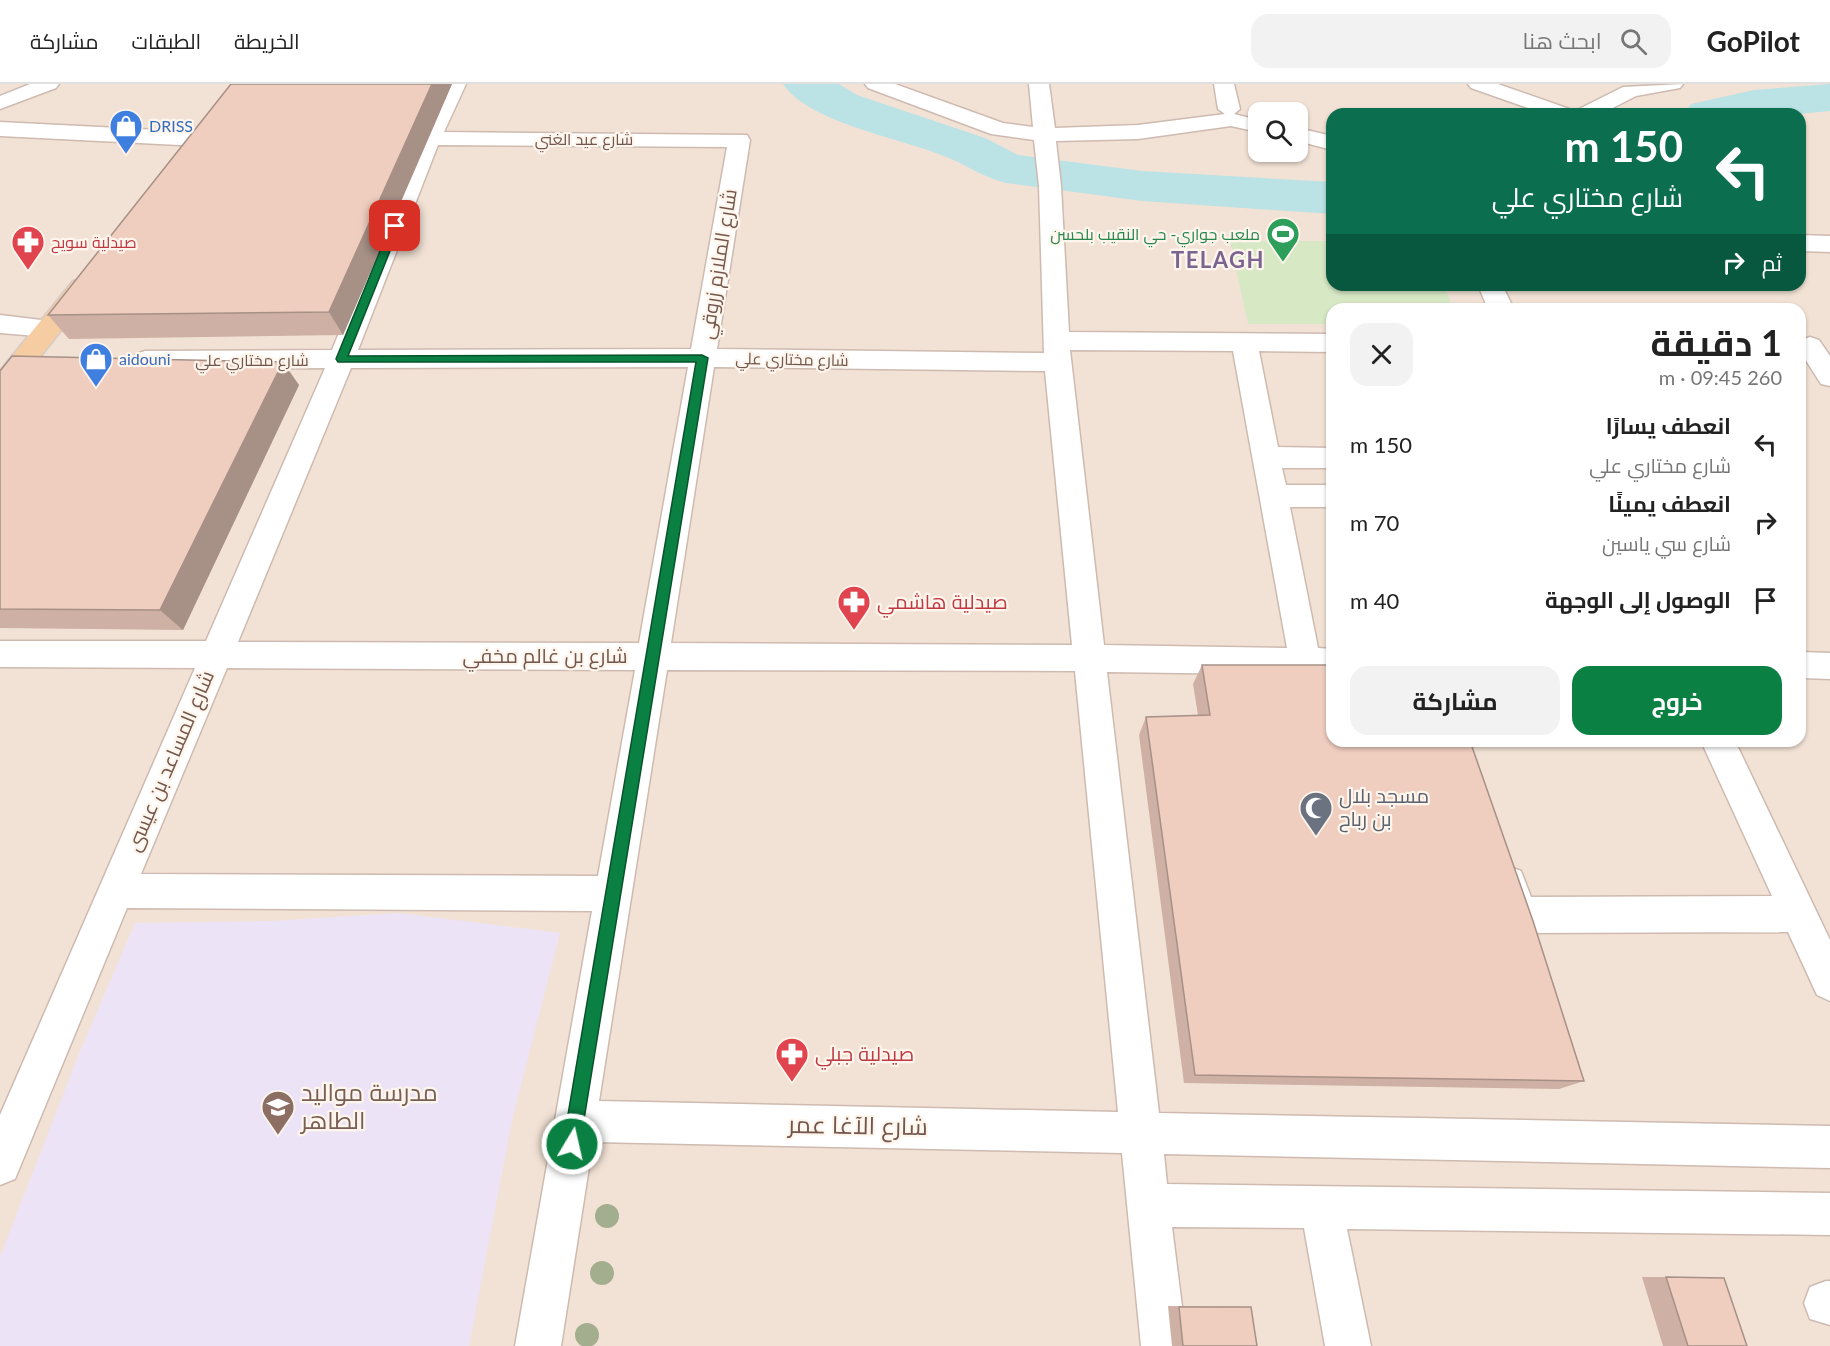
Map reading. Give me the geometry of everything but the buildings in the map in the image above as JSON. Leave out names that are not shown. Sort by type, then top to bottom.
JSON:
[{"type":"main road","points":[[192,148],[214,121]]},
{"type":"main road","points":[[0,389],[99,265]]},
{"type":"street","points":[[0,103],[49,84]]},
{"type":"street","name":"شارع المساعد بن عيسى","points":[[0,1164],[13,1125],[342,359],[430,138],[456,84]]},
{"type":"street","points":[[875,84],[999,129],[1046,141],[1231,120],[1248,124]]},
{"type":"street","points":[[1039,84],[1050,186],[1056,351],[1164,1346]]},
{"type":"street","points":[[1224,84],[1229,109]]},
{"type":"street","points":[[1478,84],[1548,108]]},
{"type":"street","points":[[1596,108],[1630,91],[1673,84]]},
{"type":"street","points":[[0,129],[192,148]]},
{"type":"street","points":[[1308,137],[1326,142]]},
{"type":"street","name":"شارع عيد الغني","points":[[430,138],[738,140]]},
{"type":"street","name":"شارع الملازم زروقي","points":[[538,1346],[738,140]]},
{"type":"street","points":[[1806,243],[1830,244]]},
{"type":"street","points":[[0,324],[50,328]]},
{"type":"street","points":[[1244,341],[1272,495],[1318,662]]},
{"type":"street","name":"شارع مختاري علي","points":[[118,360],[702,358],[1056,351],[1244,341],[1326,343]]},
{"type":"street","points":[[1813,346],[1830,377]]},
{"type":"street","points":[[23,360],[59,360]]},
{"type":"street","points":[[1264,457],[1326,458]]},
{"type":"street","points":[[1272,495],[1326,496]]},
{"type":"street","name":"شارع بن غالم مخفي","points":[[0,654],[1091,658],[1318,662]]},
{"type":"street","points":[[1806,665],[1830,666]]},
{"type":"street","points":[[1721,747],[1830,982]]},
{"type":"street","points":[[1498,849],[1518,915],[1798,914]]},
{"type":"street","points":[[114,891],[613,894]]},
{"type":"street","name":"شارع الآغا عمر","points":[[576,1121],[1830,1147]]},
{"type":"street","points":[[1149,1205],[1830,1214]]},
{"type":"street","points":[[1321,1207],[1348,1346]]},
{"type":"shaded area","points":[[0,84],[1830,84],[1830,1346],[0,1346]]},
{"type":"shaded area","name":"مدرسة مواليد الطاهر","points":[[398,913],[560,933],[512,1120],[469,1346],[0,1346],[0,1257],[78,1056],[135,923],[272,921]]},
{"type":"green space","name":"ملعب جواري- حي النقيب بلحسن","points":[[1230,241],[1326,241],[1326,291],[1446,291],[1451,303],[1326,303],[1326,324],[1248,324]]},
{"type":"waterway","points":[[806,84],[840,105],[968,148],[1006,168],[1142,186],[1326,198]]},
{"type":"waterway","points":[[1736,108],[1754,104],[1830,97]]},
{"type":"place","name":"DRISS","points":[[126,155]]},
{"type":"place","name":"ملعب جواري- حي النقيب بلحسن","points":[[1283,263]]},
{"type":"place","name":"صيدلية سويح","points":[[28,271]]},
{"type":"place","name":"aidouni","points":[[96,388]]},
{"type":"place","name":"صيدلية هاشمي","points":[[854,631]]},
{"type":"place","name":"مسجد بلال بن رباح","points":[[1316,837]]},
{"type":"place","name":"صيدلية جبلي","points":[[792,1083]]},
{"type":"place","name":"مدرسة مواليد الطاهر","points":[[278,1136]]},
{"type":"district","name":"TELAGH","points":[[1218,260]]},
{"type":"route","points":[[395,226],[342,359],[702,358],[572,1144]]}]
